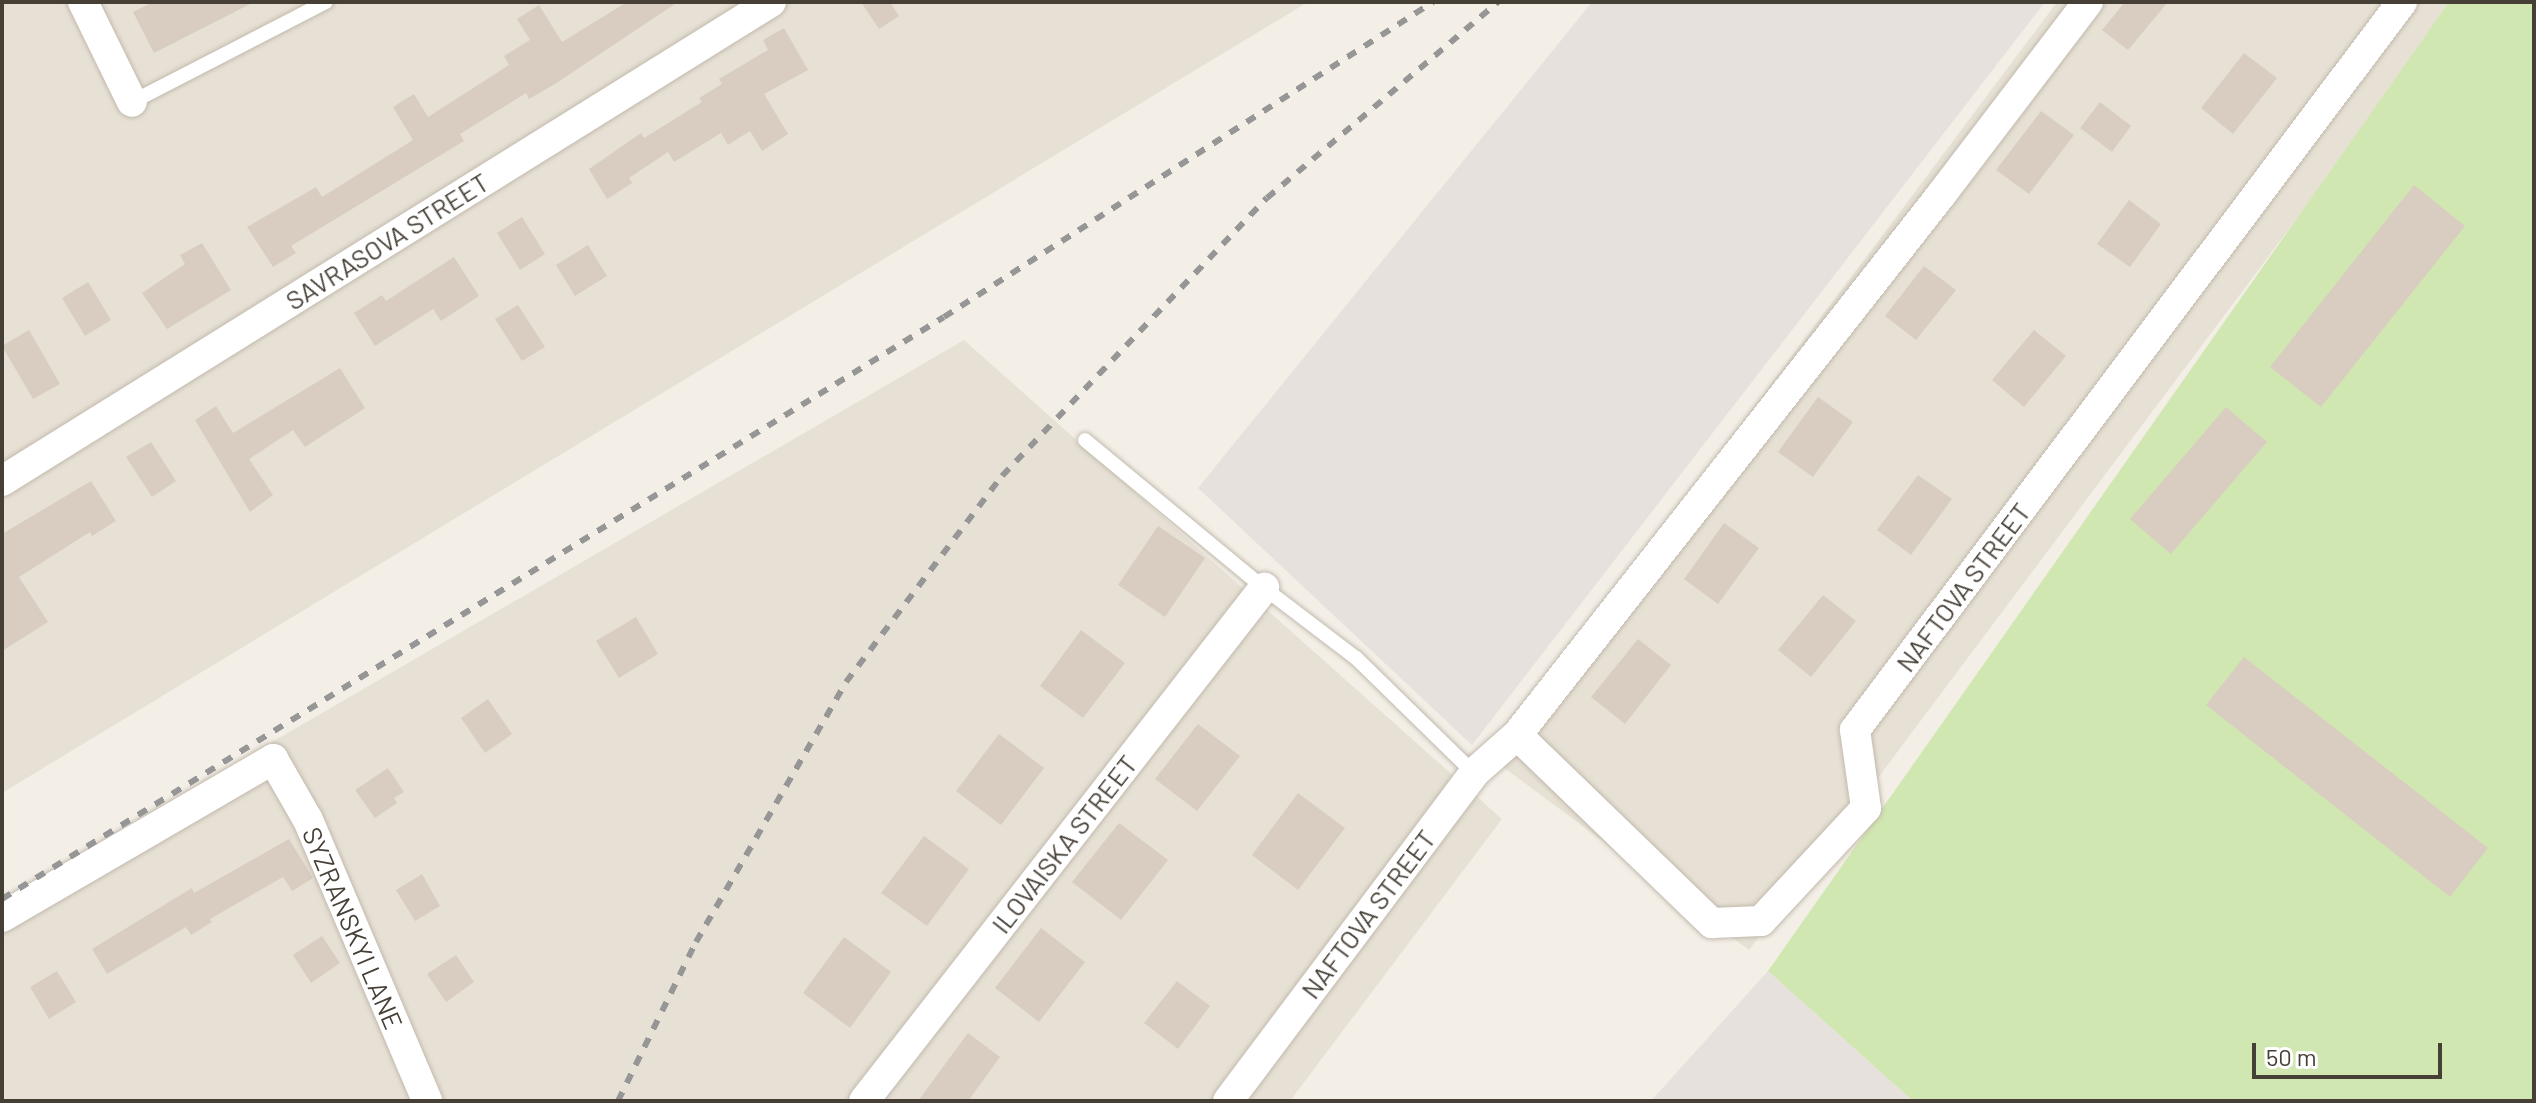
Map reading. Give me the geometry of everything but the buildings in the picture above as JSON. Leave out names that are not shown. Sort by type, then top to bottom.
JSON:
[{"type":"street","points":[[83,2],[132,102]]},
{"type":"street","name":"SAVRASOVA STREET","points":[[2,481],[771,2]]},
{"type":"street","name":"NAFTOVA STREET","points":[[1228,1101],[1474,773],[1517,735],[1941,195],[2088,2]]},
{"type":"street","name":"NAFTOVA STREET","points":[[1517,735],[1712,923],[1761,921],[1866,808],[1855,730],[2402,2]]},
{"type":"street","name":"ILOVAISKA STREET","points":[[864,1101],[1264,588]]},
{"type":"street","name":"SYZRANSKYI LANE","points":[[2,917],[273,759],[308,820],[427,1101]]},
{"type":"lane","points":[[132,102],[326,2]]},
{"type":"lane","points":[[1085,440],[1264,588],[1356,658],[1474,773]]},
{"type":"shaded area","points":[[2,2],[1308,2],[2,793]]},
{"type":"shaded area","points":[[1592,2],[2045,2],[1472,745],[1198,488]]},
{"type":"shaded area","points":[[2057,2],[2459,2],[1749,950],[1491,758]]},
{"type":"shaded area","points":[[964,340],[1502,819],[1290,1101],[2,1101],[2,899]]},
{"type":"shaded area","points":[[1768,971],[1913,1101],[1651,1101]]},
{"type":"green space","points":[[2449,2],[2534,2],[2534,1101],[1913,1101],[1768,971]]},
{"type":"railway","points":[[2,899],[944,317],[1433,2]]},
{"type":"railway","points":[[618,1101],[696,942],[846,682],[1002,476],[1267,198],[1498,2]]}]
